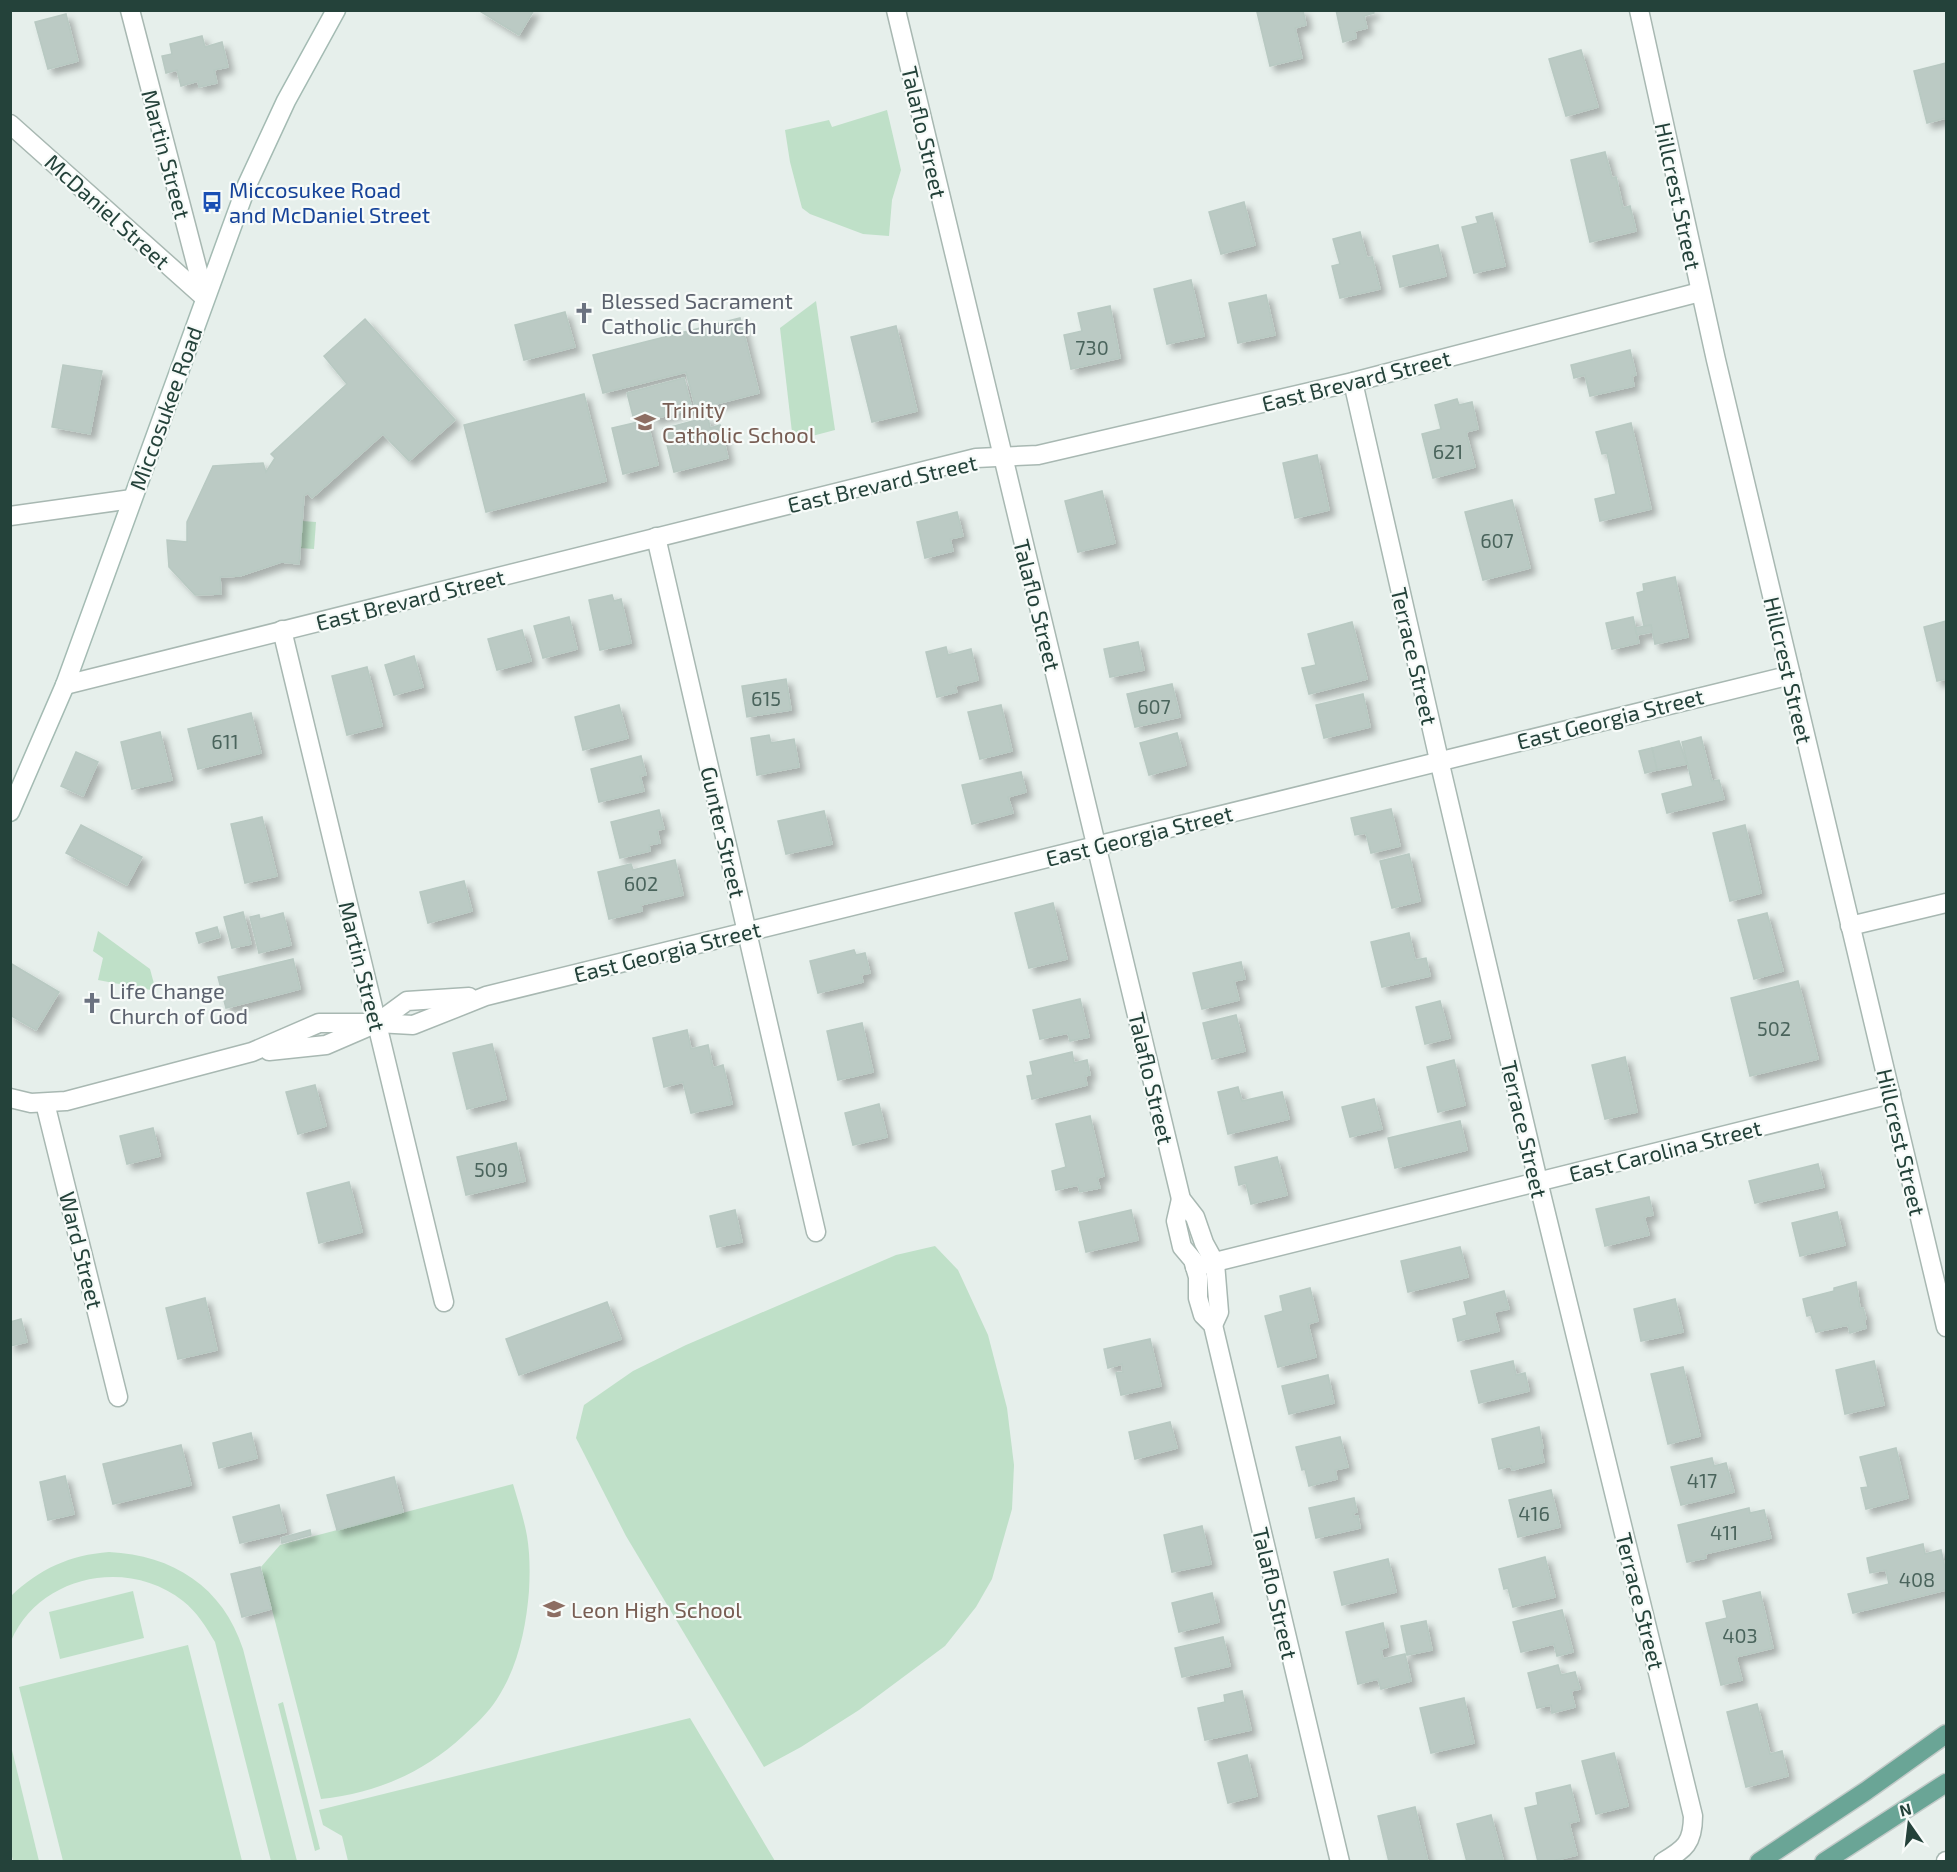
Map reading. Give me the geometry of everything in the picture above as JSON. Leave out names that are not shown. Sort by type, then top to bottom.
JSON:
[{"type":"main road","points":[[1759,1862],[1858,1797],[1947,1734]]},
{"type":"main road","points":[[1824,1862],[1947,1784]]},
{"type":"street","name":"Martin Street","points":[[130,10],[205,298]]},
{"type":"street","name":"Talaflo Street","points":[[896,10],[1181,1199],[1195,1217],[1204,1243],[1215,1263],[1219,1312],[1213,1325]]},
{"type":"street","name":"Hillcrest Street","points":[[1639,10],[1700,292],[1947,1328]]},
{"type":"street","name":"Miccosukee Road","points":[[10,812],[65,685],[247,185],[286,101],[333,13]]},
{"type":"street","name":"McDaniel Street","points":[[10,124],[205,298]]},
{"type":"street","name":"East Brevard Street","points":[[65,685],[976,458],[1038,455],[1353,382],[1700,292]]},
{"type":"street","name":"Terrace Street","points":[[1353,382],[1538,1181],[1693,1816],[1690,1840],[1680,1851],[1663,1862]]},
{"type":"street","points":[[10,516],[132,499]]},
{"type":"street","name":"Gunter Street","points":[[656,537],[816,1232]]},
{"type":"street","name":"Martin Street","points":[[282,630],[444,1302]]},
{"type":"street","name":"East Georgia Street","points":[[10,1098],[45,1103],[76,1098],[252,1052],[326,1045],[377,1023],[413,1025],[486,996],[1791,675]]},
{"type":"street","points":[[1850,926],[1947,903]]},
{"type":"street","name":"East Carolina Street","points":[[1195,1267],[1891,1094]]},
{"type":"street","name":"Ward Street","points":[[45,1103],[118,1397]]},
{"type":"street","name":"Talaflo Street","points":[[1181,1199],[1176,1221],[1182,1247],[1193,1260],[1198,1277],[1198,1298],[1203,1315],[1213,1325],[1340,1862]]},
{"type":"green space","points":[[887,110],[901,170],[892,200],[889,236],[863,234],[810,214],[802,208],[790,162],[785,130],[829,120],[832,127]]},
{"type":"green space","points":[[816,301],[835,430],[793,441],[780,328]]},
{"type":"green space","points":[[302,521],[316,522],[314,549],[300,548]]},
{"type":"green space","points":[[98,931],[150,969],[156,991],[98,980],[103,958],[93,951]]},
{"type":"green space","points":[[935,1246],[958,1270],[988,1335],[1007,1408],[1014,1465],[1012,1509],[992,1579],[976,1607],[945,1646],[859,1710],[801,1747],[764,1767],[626,1536],[576,1438],[584,1405],[633,1371],[686,1345],[896,1255]]},
{"type":"green space","points":[[513,1484],[527,1536],[529,1591],[526,1619],[516,1661],[497,1699],[463,1736],[432,1761],[415,1771],[361,1792],[321,1799],[261,1567],[280,1545]]},
{"type":"green space","points":[[109,1552],[132,1554],[174,1568],[192,1578],[223,1608],[243,1649],[297,1861],[271,1861],[215,1642],[205,1625],[183,1601],[161,1587],[137,1579],[112,1577],[87,1580],[63,1588],[42,1601],[24,1619],[11,1641],[11,1596],[22,1586],[44,1571],[68,1560]]},
{"type":"green space","points":[[133,1591],[144,1638],[60,1659],[49,1612]]},
{"type":"green space","points":[[188,1645],[242,1861],[63,1861],[19,1687]]},
{"type":"green space","points":[[283,1702],[320,1849],[315,1851],[278,1704]]},
{"type":"green space","points":[[690,1718],[775,1861],[348,1861],[342,1836],[323,1825],[319,1810]]},
{"type":"green space","points":[[11,1746],[39,1861],[13,1861],[11,1852]]},
{"type":"building","points":[[478,10],[534,10],[519,35]]},
{"type":"building","points":[[1303,10],[1306,25],[1295,28],[1302,58],[1270,66],[1257,12]]},
{"type":"building","points":[[1336,10],[1373,10],[1374,13],[1364,16],[1367,28],[1355,31],[1356,38],[1343,42]]},
{"type":"building","points":[[66,14],[78,61],[48,69],[35,22]]},
{"type":"building","points":[[202,36],[205,47],[222,42],[228,67],[214,70],[217,83],[199,87],[198,81],[181,86],[177,70],[166,73],[162,56],[172,54],[170,44]]},
{"type":"building","points":[[1581,50],[1598,107],[1566,116],[1549,59]]},
{"type":"building","points":[[1946,63],[1946,118],[1927,123],[1914,71]]},
{"type":"building","points":[[1605,152],[1612,178],[1616,177],[1623,208],[1630,206],[1636,231],[1590,242],[1571,160]]},
{"type":"building","points":[[1244,202],[1255,245],[1221,254],[1209,212]]},
{"type":"building","points":[[1492,213],[1505,266],[1474,273],[1462,227],[1478,223],[1476,217]]},
{"type":"building","points":[[1360,232],[1367,258],[1372,257],[1380,289],[1340,298],[1332,266],[1340,264],[1333,239]]},
{"type":"building","points":[[1438,245],[1446,276],[1400,287],[1393,256]]},
{"type":"building","points":[[1191,280],[1204,336],[1167,344],[1154,289]]},
{"type":"building","points":[[1266,295],[1275,335],[1238,343],[1229,303]]},
{"type":"building","points":[[1110,306],[1120,358],[1071,369],[1064,335],[1082,331],[1078,313]]},
{"type":"building","points":[[565,312],[575,347],[524,360],[515,325]]},
{"type":"building","points":[[740,318],[759,393],[696,409],[686,372],[603,393],[593,355]]},
{"type":"building","points":[[365,319],[455,420],[409,461],[383,434],[312,498],[308,493],[304,496],[299,564],[281,562],[240,576],[220,577],[221,594],[195,595],[169,567],[167,540],[187,542],[187,522],[213,466],[263,463],[266,472],[275,458],[271,454],[347,384],[324,356]]},
{"type":"building","points":[[896,326],[917,411],[872,422],[851,337]]},
{"type":"building","points":[[1630,350],[1636,375],[1632,376],[1634,386],[1590,396],[1585,375],[1574,378],[1571,365]]},
{"type":"building","points":[[63,365],[102,371],[90,434],[52,427]]},
{"type":"building","points":[[684,378],[692,409],[653,419],[651,411],[633,416],[627,393]]},
{"type":"building","points":[[584,394],[606,481],[486,512],[464,425]]},
{"type":"building","points":[[1457,399],[1459,405],[1472,402],[1478,429],[1466,432],[1475,467],[1433,478],[1422,434],[1441,429],[1435,405]]},
{"type":"building","points":[[708,417],[710,428],[720,425],[728,458],[674,472],[663,429]]},
{"type":"building","points":[[647,420],[658,465],[623,474],[612,428]]},
{"type":"building","points":[[1631,423],[1651,509],[1600,521],[1595,499],[1616,494],[1607,453],[1602,454],[1596,432]]},
{"type":"building","points":[[1317,455],[1329,510],[1295,518],[1283,463]]},
{"type":"building","points":[[1102,491],[1115,543],[1078,552],[1065,501]]},
{"type":"building","points":[[1512,500],[1530,568],[1483,580],[1465,512]]},
{"type":"building","points":[[957,512],[963,536],[950,539],[953,551],[925,558],[917,522]]},
{"type":"building","points":[[1675,577],[1688,637],[1655,644],[1651,625],[1644,626],[1637,593],[1644,591],[1643,584]]},
{"type":"building","points":[[612,595],[614,601],[621,599],[631,643],[600,650],[589,600]]},
{"type":"building","points":[[569,617],[577,649],[543,658],[534,626]]},
{"type":"building","points":[[1633,617],[1639,643],[1612,649],[1606,623]]},
{"type":"building","points":[[1946,621],[1946,679],[1937,681],[1924,627]]},
{"type":"building","points":[[1352,622],[1367,679],[1309,694],[1302,668],[1316,665],[1308,634]]},
{"type":"building","points":[[1651,625],[1652,632],[1637,635],[1635,628]]},
{"type":"building","points":[[522,630],[531,661],[497,670],[488,639]]},
{"type":"building","points":[[1138,642],[1144,670],[1110,677],[1104,649]]},
{"type":"building","points":[[946,647],[948,655],[971,649],[978,680],[955,686],[957,692],[937,697],[926,652]]},
{"type":"building","points":[[414,656],[423,687],[394,695],[385,665]]},
{"type":"building","points":[[367,667],[382,726],[347,735],[332,676]]},
{"type":"building","points":[[786,679],[791,710],[747,717],[742,686]]},
{"type":"building","points":[[1172,684],[1180,717],[1135,727],[1127,694]]},
{"type":"building","points":[[1363,694],[1370,727],[1324,738],[1316,705]]},
{"type":"building","points":[[619,705],[628,738],[583,750],[575,717]]},
{"type":"building","points":[[1001,705],[1012,751],[980,759],[968,712]]},
{"type":"building","points":[[251,713],[261,753],[198,769],[188,729]]},
{"type":"building","points":[[160,732],[172,780],[132,789],[121,742]]},
{"type":"building","points":[[1177,733],[1186,765],[1149,775],[1140,743]]},
{"type":"building","points":[[769,735],[771,743],[794,739],[799,767],[757,775],[751,738]]},
{"type":"building","points":[[1701,737],[1712,781],[1719,780],[1724,799],[1667,813],[1662,794],[1693,786],[1682,742]]},
{"type":"building","points":[[1679,741],[1687,764],[1657,770],[1652,748]]},
{"type":"building","points":[[1652,748],[1657,770],[1645,773],[1639,751]]},
{"type":"building","points":[[76,752],[98,762],[83,796],[61,786]]},
{"type":"building","points":[[641,756],[646,775],[640,776],[644,791],[599,802],[591,769]]},
{"type":"building","points":[[1021,772],[1026,792],[1008,797],[1013,813],[972,824],[962,785]]},
{"type":"building","points":[[1391,809],[1400,846],[1371,853],[1366,833],[1355,835],[1351,818]]},
{"type":"building","points":[[659,810],[664,829],[657,830],[660,843],[649,845],[650,851],[620,858],[611,822]]},
{"type":"building","points":[[824,811],[832,844],[786,854],[778,821]]},
{"type":"building","points":[[262,817],[277,876],[245,883],[231,824]]},
{"type":"building","points":[[81,825],[142,857],[127,885],[66,853]]},
{"type":"building","points":[[1745,825],[1761,893],[1730,901],[1713,833]]},
{"type":"building","points":[[1409,854],[1420,901],[1392,908],[1380,861]]},
{"type":"building","points":[[675,860],[683,895],[641,905],[642,911],[609,919],[598,872],[631,864],[633,870]]},
{"type":"building","points":[[464,881],[472,911],[428,923],[420,892]]},
{"type":"building","points":[[1053,903],[1067,959],[1029,968],[1015,913]]},
{"type":"building","points":[[243,912],[251,944],[232,948],[224,917]]},
{"type":"building","points":[[283,913],[291,945],[259,953],[250,917],[259,915],[260,919]]},
{"type":"building","points":[[1767,913],[1783,971],[1754,979],[1738,920]]},
{"type":"building","points":[[217,927],[220,937],[199,943],[196,933]]},
{"type":"building","points":[[1409,933],[1415,960],[1426,958],[1430,976],[1382,987],[1371,942]]},
{"type":"building","points":[[854,950],[856,955],[865,953],[870,973],[861,975],[863,982],[818,993],[810,961]]},
{"type":"building","points":[[293,959],[300,989],[226,1008],[218,977]]},
{"type":"building","points":[[1241,962],[1245,979],[1234,981],[1239,1000],[1202,1009],[1193,973]]},
{"type":"building","points":[[10,963],[59,992],[36,1030],[10,1015]]},
{"type":"building","points":[[1798,981],[1818,1059],[1750,1076],[1731,998]]},
{"type":"building","points":[[1080,999],[1089,1037],[1070,1041],[1068,1033],[1040,1039],[1033,1010]]},
{"type":"building","points":[[1440,1001],[1450,1038],[1425,1044],[1416,1007]]},
{"type":"building","points":[[1236,1015],[1245,1051],[1212,1059],[1203,1023]]},
{"type":"building","points":[[862,1023],[873,1072],[838,1080],[827,1031]]},
{"type":"building","points":[[687,1030],[691,1049],[708,1045],[713,1068],[723,1065],[732,1104],[691,1113],[683,1082],[664,1087],[653,1038]]},
{"type":"building","points":[[492,1044],[506,1099],[467,1109],[453,1053]]},
{"type":"building","points":[[1072,1052],[1074,1063],[1087,1060],[1090,1075],[1085,1076],[1087,1085],[1032,1099],[1027,1076],[1033,1075],[1030,1062]]},
{"type":"building","points":[[1625,1057],[1637,1112],[1605,1119],[1592,1065]]},
{"type":"building","points":[[1454,1060],[1465,1105],[1438,1112],[1427,1067]]},
{"type":"building","points":[[315,1085],[326,1126],[298,1134],[286,1092]]},
{"type":"building","points":[[1238,1087],[1242,1101],[1282,1092],[1289,1119],[1228,1134],[1218,1092]]},
{"type":"building","points":[[1374,1099],[1382,1129],[1350,1137],[1342,1107]]},
{"type":"building","points":[[879,1104],[887,1137],[853,1145],[845,1113]]},
{"type":"building","points":[[1090,1116],[1104,1176],[1097,1178],[1100,1188],[1080,1192],[1078,1185],[1056,1190],[1052,1171],[1066,1167],[1056,1124]]},
{"type":"building","points":[[1460,1121],[1467,1150],[1395,1168],[1388,1138]]},
{"type":"building","points":[[153,1128],[160,1156],[127,1164],[120,1136]]},
{"type":"building","points":[[516,1143],[525,1181],[466,1195],[457,1157]]},
{"type":"building","points":[[1277,1157],[1287,1195],[1251,1204],[1246,1183],[1239,1185],[1235,1167]]},
{"type":"building","points":[[1818,1164],[1824,1187],[1755,1203],[1749,1181]]},
{"type":"building","points":[[349,1182],[362,1232],[319,1243],[307,1193]]},
{"type":"building","points":[[1649,1197],[1653,1215],[1644,1217],[1649,1235],[1605,1246],[1596,1209]]},
{"type":"building","points":[[735,1210],[742,1242],[717,1247],[710,1216]]},
{"type":"building","points":[[1131,1210],[1138,1240],[1086,1252],[1079,1222]]},
{"type":"building","points":[[1837,1212],[1845,1245],[1800,1256],[1792,1223]]},
{"type":"building","points":[[1460,1247],[1468,1277],[1408,1292],[1401,1261]]},
{"type":"building","points":[[1856,1282],[1860,1308],[1863,1308],[1866,1319],[1864,1320],[1866,1328],[1850,1333],[1848,1325],[1816,1332],[1811,1315],[1807,1316],[1803,1299],[1834,1291],[1834,1288]]},
{"type":"building","points":[[1310,1288],[1318,1321],[1308,1324],[1316,1357],[1278,1367],[1265,1316],[1283,1311],[1280,1296]]},
{"type":"building","points":[[1504,1291],[1509,1309],[1494,1312],[1499,1331],[1458,1341],[1453,1319],[1467,1315],[1464,1302]]},
{"type":"building","points":[[205,1298],[217,1350],[178,1359],[166,1308]]},
{"type":"building","points":[[1675,1299],[1683,1332],[1641,1341],[1634,1309]]},
{"type":"building","points":[[607,1302],[621,1339],[519,1375],[506,1339]]},
{"type":"building","points":[[21,1319],[27,1342],[10,1346],[10,1322]]},
{"type":"building","points":[[1150,1339],[1161,1386],[1121,1395],[1116,1373],[1123,1372],[1122,1364],[1108,1368],[1104,1349]]},
{"type":"building","points":[[1513,1361],[1516,1375],[1525,1373],[1529,1391],[1479,1403],[1471,1371]]},
{"type":"building","points":[[1874,1361],[1884,1405],[1845,1414],[1836,1370]]},
{"type":"building","points":[[1683,1367],[1700,1436],[1668,1444],[1651,1374]]},
{"type":"building","points":[[1328,1375],[1334,1403],[1289,1414],[1282,1386]]},
{"type":"building","points":[[1170,1422],[1177,1448],[1135,1459],[1129,1432]]},
{"type":"building","points":[[1539,1427],[1544,1462],[1512,1470],[1511,1466],[1499,1469],[1492,1439]]},
{"type":"building","points":[[251,1433],[257,1458],[219,1468],[213,1443]]},
{"type":"building","points":[[1340,1437],[1348,1467],[1335,1470],[1337,1479],[1309,1486],[1296,1447]]},
{"type":"building","points":[[181,1445],[191,1485],[113,1504],[103,1464]]},
{"type":"building","points":[[1896,1448],[1908,1498],[1866,1509],[1861,1488],[1868,1487],[1860,1457]]},
{"type":"building","points":[[1712,1458],[1714,1466],[1726,1463],[1734,1492],[1681,1505],[1671,1467]]},
{"type":"building","points":[[65,1476],[74,1514],[48,1520],[40,1482]]},
{"type":"building","points":[[394,1477],[403,1512],[337,1530],[327,1495]]},
{"type":"building","points":[[1551,1490],[1560,1527],[1518,1537],[1509,1500]]},
{"type":"building","points":[[1354,1498],[1357,1512],[1353,1513],[1354,1517],[1358,1516],[1360,1528],[1316,1538],[1309,1508]]},
{"type":"building","points":[[279,1505],[286,1532],[240,1543],[233,1517]]},
{"type":"building","points":[[1749,1508],[1750,1513],[1764,1510],[1771,1538],[1705,1554],[1706,1558],[1687,1562],[1678,1525]]},
{"type":"building","points":[[1202,1526],[1211,1564],[1172,1572],[1164,1535]]},
{"type":"building","points":[[310,1530],[311,1535],[282,1543],[281,1538]]},
{"type":"building","points":[[1923,1544],[1925,1554],[1941,1550],[1946,1573],[1946,1590],[1853,1613],[1848,1594],[1889,1584],[1886,1570],[1870,1573],[1867,1558]]},
{"type":"building","points":[[1545,1557],[1555,1597],[1513,1607],[1508,1588],[1504,1589],[1499,1569]]},
{"type":"building","points":[[1388,1559],[1396,1592],[1342,1605],[1334,1572]]},
{"type":"building","points":[[260,1567],[271,1609],[242,1617],[231,1574]]},
{"type":"building","points":[[1760,1592],[1773,1648],[1736,1657],[1742,1680],[1721,1685],[1706,1623],[1727,1618],[1723,1601]]},
{"type":"building","points":[[1212,1593],[1219,1622],[1179,1632],[1172,1603]]},
{"type":"building","points":[[1562,1610],[1573,1652],[1557,1656],[1554,1644],[1521,1652],[1513,1622]]},
{"type":"building","points":[[1426,1621],[1432,1650],[1407,1655],[1401,1626]]},
{"type":"building","points":[[1383,1623],[1388,1647],[1381,1649],[1383,1659],[1405,1654],[1411,1681],[1381,1689],[1378,1679],[1358,1684],[1346,1632]]},
{"type":"building","points":[[1223,1637],[1230,1666],[1182,1677],[1175,1648]]},
{"type":"building","points":[[1558,1665],[1561,1675],[1575,1672],[1580,1689],[1571,1691],[1575,1707],[1552,1713],[1551,1705],[1537,1708],[1528,1673]]},
{"type":"building","points":[[1242,1691],[1251,1730],[1205,1740],[1198,1708],[1225,1702],[1224,1695]]},
{"type":"building","points":[[1464,1698],[1474,1743],[1431,1753],[1420,1708]]},
{"type":"building","points":[[1757,1704],[1770,1754],[1782,1751],[1788,1776],[1746,1787],[1727,1712]]},
{"type":"building","points":[[1614,1753],[1628,1806],[1596,1814],[1582,1761]]},
{"type":"building","points":[[1247,1755],[1257,1796],[1228,1803],[1218,1763]]},
{"type":"building","points":[[1570,1785],[1579,1821],[1569,1823],[1577,1855],[1538,1862],[1525,1808],[1538,1805],[1536,1793]]},
{"type":"building","points":[[1415,1807],[1428,1862],[1389,1862],[1378,1816]]},
{"type":"building","points":[[1491,1815],[1503,1860],[1467,1862],[1457,1824]]},
{"type":"place","name":"Miccosukee Road and McDaniel Street","points":[[212,202]]},
{"type":"place","name":"Blessed Sacrament Catholic Church","points":[[584,313]]},
{"type":"place","name":"Trinity Catholic School","points":[[645,422]]},
{"type":"place","name":"Life Change Church of God","points":[[92,1003]]},
{"type":"place","name":"Leon High School","points":[[554,1609]]}]
